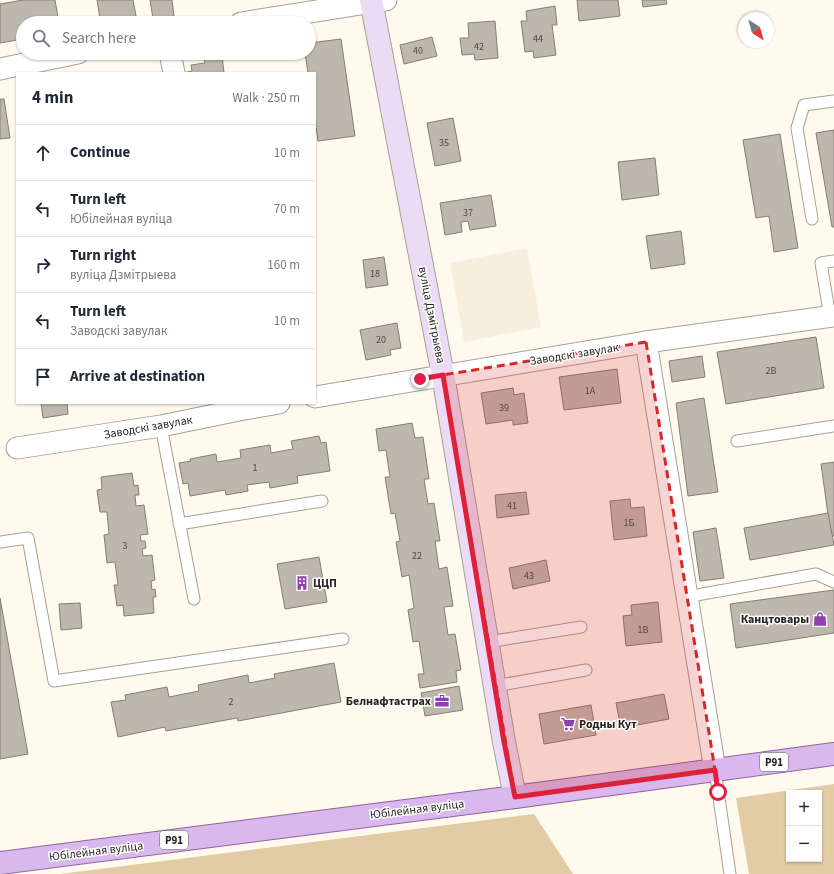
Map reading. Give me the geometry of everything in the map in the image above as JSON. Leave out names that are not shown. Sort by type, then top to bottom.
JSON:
[{"type":"main road","name":"Юбілейная вуліца","points":[[0,863],[515,797],[834,754]]},
{"type":"street","points":[[284,16],[376,1]]},
{"type":"street","name":"вуліца Дзмітрыева","points":[[376,1],[443,375],[515,797]]},
{"type":"street","points":[[0,69],[44,60]]},
{"type":"street","points":[[171,60],[174,72]]},
{"type":"street","name":"Заводскі завулак","points":[[316,397],[646,342],[832,316]]},
{"type":"street","points":[[646,342],[715,770]]},
{"type":"street","name":"Заводскі завулак","points":[[17,448],[161,426],[239,406],[266,404]]},
{"type":"lane","points":[[812,219],[797,128],[804,105],[834,101]]},
{"type":"lane","points":[[832,316],[821,263],[834,261]]},
{"type":"lane","points":[[161,426],[194,599]]},
{"type":"lane","points":[[736,441],[834,426]]},
{"type":"lane","points":[[180,524],[322,501]]},
{"type":"lane","points":[[0,542],[28,538],[54,681],[343,639]]},
{"type":"lane","points":[[687,598],[816,574],[834,582]]},
{"type":"lane","points":[[488,642],[581,627]]},
{"type":"lane","points":[[495,686],[586,670]]},
{"type":"lane","points":[[715,770],[730,874]]},
{"type":"highlighted area","points":[[646,342],[715,770],[515,797],[443,375]]},
{"type":"shaded area","points":[[527,248],[541,327],[464,342],[450,263]]},
{"type":"shaded area","points":[[834,784],[834,874],[749,874],[736,798],[786,791],[786,862],[822,862],[822,790],[792,790]]},
{"type":"shaded area","points":[[534,814],[573,874],[60,874]]},
{"type":"building","points":[[23,0],[55,0],[58,16],[16,16],[16,40],[0,43],[0,4]]},
{"type":"building","points":[[97,0],[133,0],[136,16],[100,16]]},
{"type":"building","points":[[150,0],[172,0],[174,16],[153,16]]},
{"type":"building","points":[[577,0],[618,0],[620,16],[579,21]]},
{"type":"building","points":[[642,0],[666,0],[667,4],[643,7]]},
{"type":"building","points":[[555,6],[557,25],[552,25],[556,55],[534,58],[533,51],[525,52],[521,21],[527,21],[526,11]]},
{"type":"building","points":[[495,21],[498,58],[475,60],[474,54],[462,55],[460,38],[469,38],[468,23]]},
{"type":"building","points":[[432,37],[437,56],[404,64],[400,45]]},
{"type":"building","points":[[341,39],[355,136],[318,141],[316,127],[316,72],[308,72],[306,60],[316,60],[316,42]]},
{"type":"building","points":[[204,60],[223,60],[224,72],[188,72],[192,71],[191,65],[205,63]]},
{"type":"building","points":[[0,99],[4,99],[10,138],[0,139]]},
{"type":"building","points":[[453,118],[461,161],[435,166],[427,123]]},
{"type":"building","points":[[834,130],[834,227],[832,227],[816,133]]},
{"type":"building","points":[[780,134],[798,248],[774,252],[769,216],[756,218],[743,140]]},
{"type":"building","points":[[655,158],[659,195],[622,200],[618,162]]},
{"type":"building","points":[[491,195],[496,226],[470,230],[468,221],[461,222],[462,232],[445,235],[440,203]]},
{"type":"building","points":[[681,231],[685,264],[651,269],[646,236]]},
{"type":"building","points":[[384,257],[388,285],[366,288],[363,260]]},
{"type":"building","points":[[397,323],[401,348],[390,350],[391,355],[366,360],[360,330]]},
{"type":"building","points":[[816,337],[824,388],[726,404],[717,352]]},
{"type":"building","points":[[702,356],[705,377],[672,382],[669,361]]},
{"type":"building","points":[[617,369],[621,403],[564,410],[559,377]]},
{"type":"building","points":[[513,388],[514,395],[524,393],[528,423],[513,425],[513,420],[486,424],[481,393]]},
{"type":"building","points":[[704,398],[718,492],[688,496],[676,403]]},
{"type":"building","points":[[41,404],[67,404],[68,414],[43,418]]},
{"type":"building","points":[[412,423],[415,438],[423,437],[429,479],[424,479],[428,504],[434,503],[440,541],[435,541],[439,569],[447,567],[453,606],[444,607],[448,635],[455,634],[461,670],[456,671],[457,682],[420,688],[418,674],[424,674],[419,641],[413,642],[408,610],[414,608],[409,575],[402,577],[396,542],[400,541],[395,513],[391,514],[385,477],[390,477],[386,450],[379,451],[376,429]]},
{"type":"building","points":[[319,436],[321,443],[326,442],[330,471],[297,476],[298,483],[270,488],[269,482],[247,485],[248,491],[226,495],[225,490],[190,496],[188,483],[183,484],[179,463],[191,461],[190,459],[216,454],[217,462],[241,458],[240,450],[270,445],[271,453],[293,449],[291,441]]},
{"type":"building","points":[[834,462],[834,536],[831,536],[821,464]]},
{"type":"building","points":[[132,473],[134,486],[138,485],[139,495],[135,495],[136,506],[144,505],[148,534],[140,535],[141,541],[145,541],[146,548],[142,549],[143,556],[152,555],[155,580],[151,581],[152,590],[155,589],[156,597],[153,597],[154,613],[124,616],[123,605],[117,606],[114,585],[118,585],[115,562],[107,563],[104,535],[109,534],[107,512],[100,512],[97,490],[102,489],[101,477]]},
{"type":"building","points":[[526,492],[529,514],[497,518],[495,495]]},
{"type":"building","points":[[630,499],[631,508],[644,507],[647,536],[614,540],[610,501]]},
{"type":"building","points":[[828,513],[834,545],[750,560],[744,528]]},
{"type":"building","points":[[716,528],[724,578],[700,581],[693,532]]},
{"type":"building","name":"ЦЦП","points":[[319,557],[327,602],[285,609],[277,564]]},
{"type":"building","points":[[546,560],[550,581],[513,589],[509,568]]},
{"type":"building","points":[[834,590],[834,633],[736,648],[730,604]]},
{"type":"building","points":[[0,598],[28,754],[0,759]]},
{"type":"building","points":[[658,602],[662,642],[626,646],[623,616],[632,615],[631,605]]},
{"type":"building","points":[[80,603],[82,628],[61,630],[59,604]]},
{"type":"building","points":[[334,663],[341,702],[238,721],[237,718],[166,731],[165,727],[118,737],[111,702],[126,700],[125,695],[167,687],[169,697],[199,691],[198,685],[248,675],[249,683],[275,678],[274,674]]},
{"type":"building","name":"Белнафтастрах","points":[[459,686],[463,710],[425,716],[421,693]]},
{"type":"building","points":[[664,694],[669,719],[621,728],[616,703]]},
{"type":"building","name":"Родны Кут","points":[[591,705],[596,735],[544,744],[539,714]]},
{"type":"place","name":"ЦЦП","points":[[302,583]]},
{"type":"place","name":"Канцтовары","points":[[820,619]]},
{"type":"place","name":"Белнафтастрах","points":[[442,701]]},
{"type":"place","name":"Родны Кут","points":[[568,724]]},
{"type":"route","points":[[420,379],[443,375],[504,742],[515,797],[715,770],[718,792]]}]
